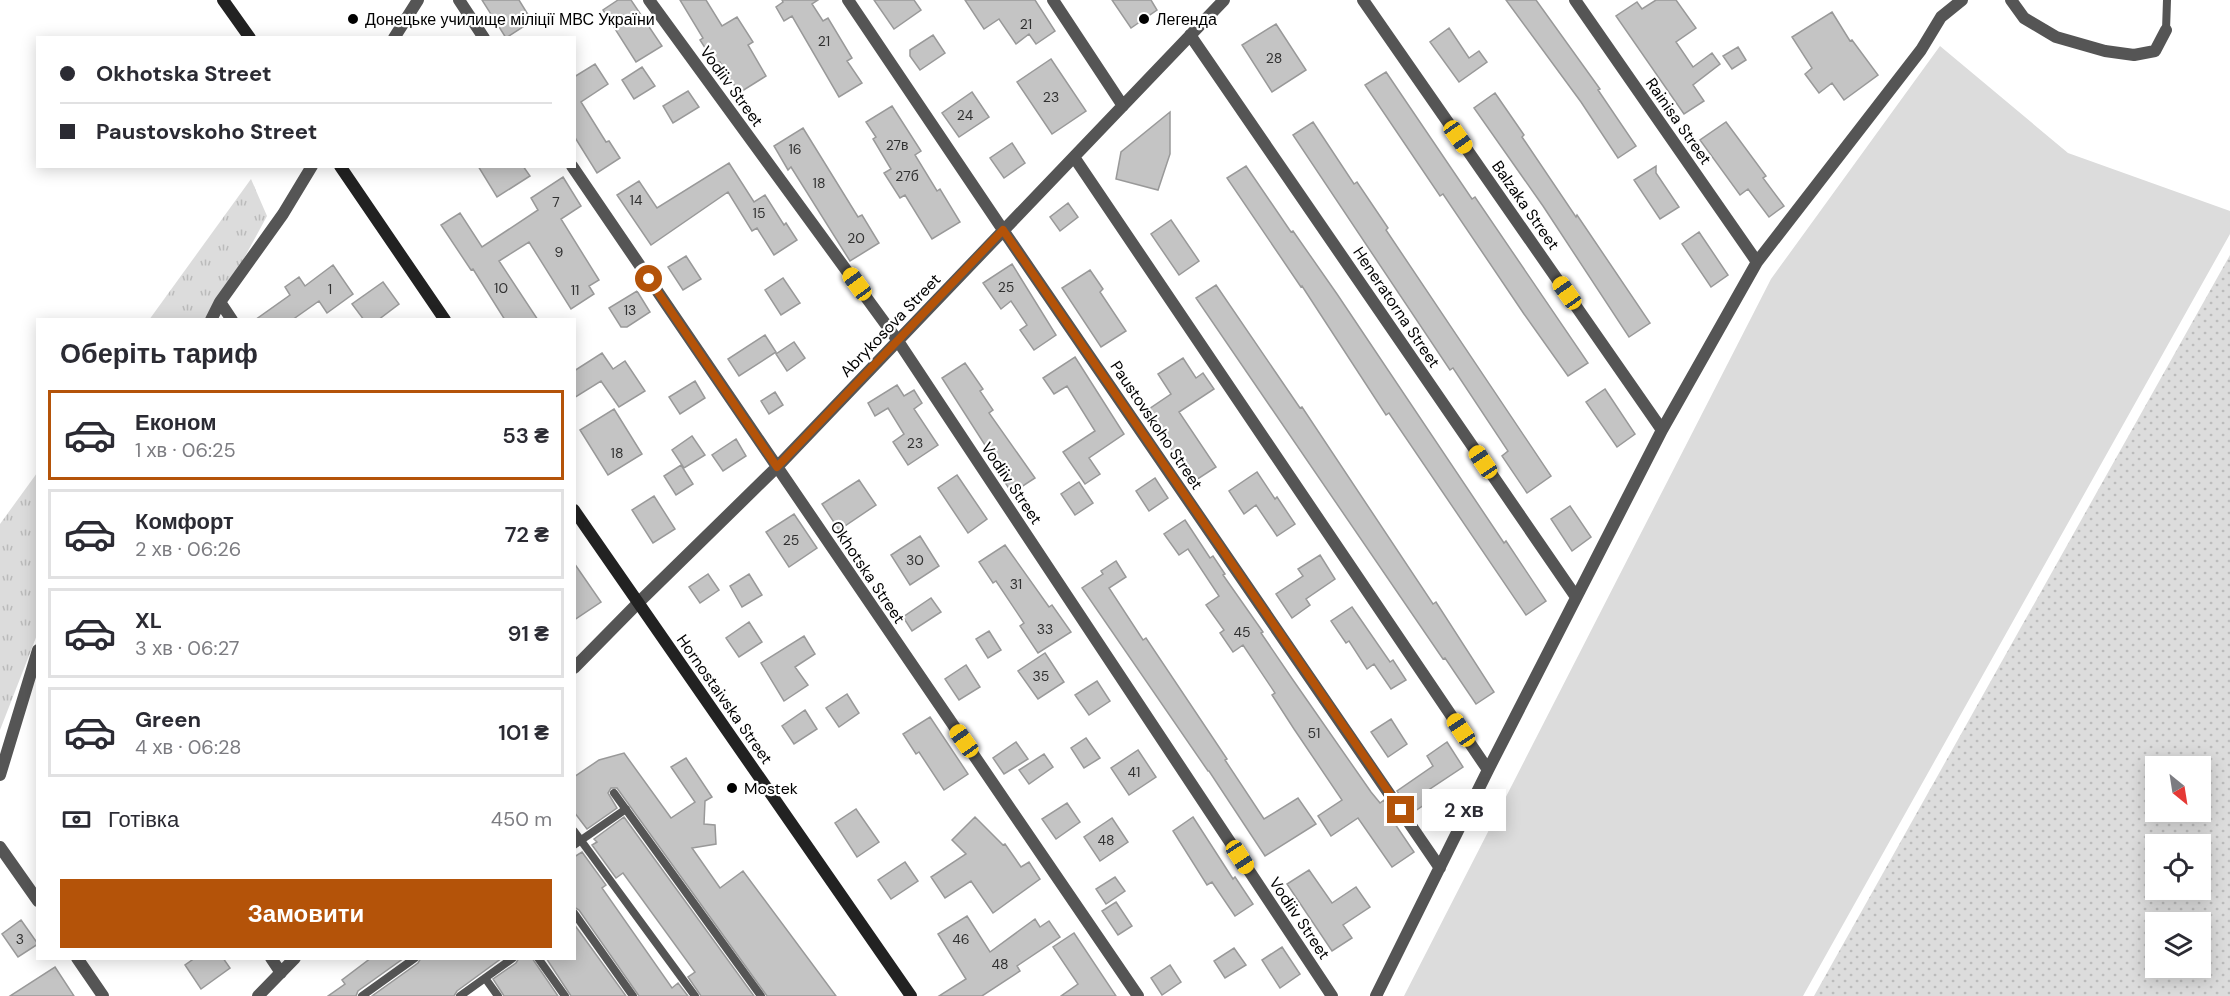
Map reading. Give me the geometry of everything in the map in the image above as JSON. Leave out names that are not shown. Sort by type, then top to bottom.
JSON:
[{"type":"main road","points":[[224,0],[249,36]]},
{"type":"main road","points":[[341,168],[444,318]]},
{"type":"main road","name":"Hornostaivska Street","points":[[576,513],[911,996]]},
{"type":"street","points":[[395,36],[417,0]]},
{"type":"street","points":[[459,0],[483,36]]},
{"type":"street","name":"Vodiiv Street","points":[[649,0],[898,341],[1332,996]]},
{"type":"street","name":"Paustovskoho Street","points":[[848,0],[1440,868]]},
{"type":"street","points":[[1053,0],[1123,106]]},
{"type":"street","name":"Abrykosova Street","points":[[576,666],[777,467],[1224,0]]},
{"type":"street","name":"Balzaka Street","points":[[1363,0],[1662,430]]},
{"type":"street","name":"Rainisa Street","points":[[1575,0],[1757,262]]},
{"type":"street","points":[[1376,996],[1488,770],[1662,430],[1757,262],[1921,50],[1941,17],[1962,0]]},
{"type":"street","points":[[2011,0],[2024,18],[2056,36],[2105,51],[2134,55],[2155,51],[2166,30]]},
{"type":"street","name":"Heneratorna Street","points":[[1190,34],[1576,597]]},
{"type":"street","points":[[1074,156],[1488,770]]},
{"type":"street","points":[[212,318],[220,302],[283,214],[311,168]]},
{"type":"street","name":"Okhotska Street","points":[[573,168],[1138,996]]},
{"type":"street","points":[[220,302],[231,318]]},
{"type":"street","points":[[0,775],[36,655]]},
{"type":"street","points":[[0,847],[36,898]]},
{"type":"street","points":[[78,960],[103,996]]},
{"type":"street","points":[[272,960],[281,973]]},
{"type":"street","points":[[258,996],[293,960]]},
{"type":"lane","points":[[2166,30],[2167,0]]},
{"type":"lane","points":[[614,794],[761,996]]},
{"type":"lane","points":[[626,809],[578,843],[695,996]]},
{"type":"lane","points":[[576,915],[633,996]]},
{"type":"lane","points":[[362,996],[412,960]]},
{"type":"lane","points":[[460,996],[510,960]]},
{"type":"lane","points":[[539,960],[565,996]]},
{"type":"lane","points":[[485,978],[498,996]]},
{"type":"green space","points":[[1940,46],[2068,153],[2230,211],[2230,234],[1803,996],[1404,996],[1771,279]]},
{"type":"green space","points":[[251,179],[267,216],[212,318],[150,318]]},
{"type":"green space","points":[[2230,255],[2230,996],[1814,996]]},
{"type":"green space","points":[[36,474],[36,638],[0,730],[0,524]]},
{"type":"building","points":[[482,0],[519,0],[532,21],[509,36],[505,36]]},
{"type":"building","points":[[618,0],[631,0],[662,46],[636,62],[603,10]]},
{"type":"building","points":[[680,0],[706,0],[722,26],[737,17],[753,42],[748,45],[766,76],[739,93],[720,62],[716,65],[700,40],[703,38]]},
{"type":"building","points":[[782,0],[818,0],[812,4],[823,21],[828,18],[852,58],[847,61],[862,83],[839,97],[792,16],[784,21],[776,7],[783,2]]},
{"type":"building","points":[[874,0],[914,0],[921,10],[894,29]]},
{"type":"building","points":[[965,0],[1035,0],[1055,31],[1036,44],[1029,34],[1016,44],[999,19],[984,29]]},
{"type":"building","points":[[1112,0],[1151,0],[1157,10],[1131,28]]},
{"type":"building","points":[[1506,0],[1536,0],[1600,89],[1598,90],[1636,146],[1618,158],[1581,102]]},
{"type":"building","points":[[1656,0],[1676,0],[1696,28],[1676,42],[1693,67],[1712,53],[1720,64],[1693,85],[1704,101],[1684,114],[1616,16],[1637,2],[1642,9]]},
{"type":"building","points":[[1832,12],[1850,41],[1852,40],[1878,75],[1844,100],[1832,83],[1819,93],[1805,74],[1812,68],[1792,37]]},
{"type":"building","points":[[1276,24],[1306,70],[1272,92],[1242,45]]},
{"type":"building","points":[[1449,28],[1469,58],[1479,51],[1487,62],[1459,82],[1430,42]]},
{"type":"building","points":[[933,35],[945,53],[920,70],[910,56],[910,50]]},
{"type":"building","points":[[1738,47],[1746,60],[1732,69],[1723,56]]},
{"type":"building","points":[[1051,59],[1086,111],[1052,134],[1017,82]]},
{"type":"building","points":[[595,64],[608,84],[581,102],[606,142],[609,141],[620,158],[597,173],[576,139],[576,76]]},
{"type":"building","points":[[642,67],[655,86],[634,99],[622,80]]},
{"type":"building","points":[[1386,72],[1472,199],[1475,197],[1588,363],[1568,376],[1443,194],[1440,196],[1365,85]]},
{"type":"building","points":[[688,91],[699,107],[673,123],[663,106]]},
{"type":"building","points":[[972,92],[989,117],[959,137],[942,113]]},
{"type":"building","points":[[1495,93],[1524,135],[1522,137],[1650,323],[1629,337],[1543,206],[1474,108]]},
{"type":"building","points":[[892,106],[921,151],[915,155],[937,191],[940,189],[960,222],[932,239],[905,195],[900,198],[884,173],[891,169],[873,139],[876,137],[866,122]]},
{"type":"building","points":[[1170,112],[1170,154],[1158,190],[1116,179],[1121,152]]},
{"type":"building","points":[[1313,122],[1354,184],[1357,182],[1388,228],[1386,230],[1551,476],[1527,493],[1502,456],[1508,451],[1453,368],[1450,370],[1293,135]]},
{"type":"building","points":[[1726,122],[1766,176],[1763,178],[1784,206],[1769,217],[1748,189],[1740,195],[1700,140]]},
{"type":"building","points":[[803,128],[858,217],[862,215],[879,243],[850,261],[791,167],[788,170],[774,146]]},
{"type":"building","points":[[1012,143],[1025,163],[1004,178],[990,158]]},
{"type":"building","points":[[729,163],[754,202],[765,195],[784,225],[786,223],[797,240],[774,255],[757,228],[752,231],[728,192],[651,245],[617,195],[639,181],[657,208]]},
{"type":"building","points":[[1246,166],[1337,294],[1504,543],[1506,541],[1546,601],[1526,615],[1389,413],[1386,415],[1302,286],[1227,178]]},
{"type":"building","points":[[1656,166],[1656,173],[1679,207],[1660,219],[1634,180]]},
{"type":"building","points":[[479,168],[524,168],[530,176],[497,197]]},
{"type":"building","points":[[563,177],[581,206],[561,219],[599,280],[589,286],[594,294],[571,309],[529,242],[499,261],[537,318],[504,318],[473,269],[471,270],[441,225],[460,213],[482,247],[538,210],[531,198]]},
{"type":"building","points":[[1068,203],[1078,217],[1060,231],[1050,217]]},
{"type":"building","points":[[1171,220],[1199,261],[1179,275],[1151,234]]},
{"type":"building","points":[[1699,232],[1728,275],[1711,287],[1682,244]]},
{"type":"building","points":[[686,256],[701,279],[683,290],[668,267]]},
{"type":"building","points":[[1012,264],[1056,335],[1034,350],[1020,330],[1027,325],[1011,301],[1001,309],[983,283]]},
{"type":"building","points":[[333,265],[353,294],[327,313],[319,301],[295,318],[258,318],[290,295],[285,287],[299,277],[305,286]]},
{"type":"building","points":[[1090,270],[1103,289],[1100,292],[1126,331],[1101,347],[1062,288]]},
{"type":"building","points":[[783,278],[800,303],[781,315],[765,290]]},
{"type":"building","points":[[383,282],[399,304],[381,318],[362,318],[352,304]]},
{"type":"building","points":[[1216,285],[1300,408],[1302,407],[1433,604],[1436,602],[1494,692],[1476,704],[1196,298]]},
{"type":"building","points":[[637,291],[650,312],[627,327],[621,327],[609,308]]},
{"type":"building","points":[[765,335],[776,352],[739,376],[728,359]]},
{"type":"building","points":[[794,342],[805,358],[787,371],[776,354]]},
{"type":"building","points":[[602,353],[613,369],[625,361],[645,391],[619,407],[601,381],[576,397],[576,370]]},
{"type":"building","points":[[1075,357],[1124,434],[1089,458],[1100,474],[1085,484],[1063,452],[1095,431],[1067,386],[1054,394],[1043,378]]},
{"type":"building","points":[[1183,358],[1196,378],[1203,373],[1214,389],[1179,412],[1216,467],[1193,482],[1146,411],[1171,394],[1158,374]]},
{"type":"building","points":[[965,363],[983,389],[980,391],[993,410],[989,413],[1035,478],[1012,493],[1000,475],[1003,473],[942,378]]},
{"type":"building","points":[[695,381],[705,398],[680,414],[669,397]]},
{"type":"building","points":[[897,385],[904,396],[914,390],[922,403],[914,409],[938,445],[908,465],[893,442],[904,434],[888,408],[875,416],[868,403]]},
{"type":"building","points":[[1605,389],[1635,434],[1617,447],[1586,402]]},
{"type":"building","points":[[775,392],[783,405],[769,414],[761,401]]},
{"type":"building","points":[[614,409],[642,454],[608,475],[580,430]]},
{"type":"building","points":[[692,436],[705,455],[684,468],[672,450]]},
{"type":"building","points":[[736,439],[746,456],[723,471],[712,455]]},
{"type":"building","points":[[681,465],[693,484],[676,495],[664,476]]},
{"type":"building","points":[[1257,472],[1295,524],[1277,536],[1256,505],[1244,514],[1229,491]]},
{"type":"building","points":[[957,475],[987,519],[968,533],[938,488]]},
{"type":"building","points":[[1155,478],[1168,498],[1149,511],[1136,491]]},
{"type":"building","points":[[859,480],[876,505],[839,530],[822,504]]},
{"type":"building","points":[[1079,482],[1093,503],[1075,515],[1061,494]]},
{"type":"building","points":[[654,496],[675,529],[653,543],[632,510]]},
{"type":"building","points":[[1570,506],[1591,537],[1572,551],[1551,519]]},
{"type":"building","points":[[794,514],[817,548],[789,567],[766,532]]},
{"type":"building","points":[[1185,520],[1210,558],[1213,556],[1225,574],[1223,575],[1263,632],[1261,633],[1371,792],[1380,803],[1384,800],[1399,822],[1395,824],[1414,852],[1392,867],[1358,818],[1331,836],[1318,816],[1342,800],[1272,695],[1275,693],[1243,645],[1233,652],[1220,633],[1224,630],[1206,605],[1219,596],[1188,549],[1179,555],[1164,534]]},
{"type":"building","points":[[920,536],[939,566],[910,585],[891,555]]},
{"type":"building","points":[[1005,545],[1049,607],[1052,605],[1071,632],[1038,653],[1020,626],[1024,623],[996,581],[993,583],[979,562]]},
{"type":"building","points":[[1320,555],[1335,579],[1306,599],[1310,605],[1292,618],[1276,594],[1303,576],[1298,569]]},
{"type":"building","points":[[1116,561],[1126,577],[1109,588],[1143,640],[1146,638],[1264,819],[1298,798],[1316,824],[1265,856],[1082,588],[1103,574],[1101,571]]},
{"type":"building","points":[[576,566],[601,602],[576,619]]},
{"type":"building","points":[[708,574],[719,590],[700,603],[689,587]]},
{"type":"building","points":[[749,574],[762,595],[742,607],[730,586]]},
{"type":"building","points":[[931,598],[941,612],[912,631],[903,617]]},
{"type":"building","points":[[1352,607],[1390,662],[1393,660],[1406,680],[1391,689],[1374,664],[1367,669],[1349,641],[1346,643],[1331,621]]},
{"type":"building","points":[[749,622],[762,642],[739,657],[726,638]]},
{"type":"building","points":[[989,631],[1001,650],[988,658],[976,639]]},
{"type":"building","points":[[804,636],[815,654],[795,667],[808,685],[784,701],[761,663]]},
{"type":"building","points":[[1045,653],[1064,682],[1038,699],[1018,671]]},
{"type":"building","points":[[966,665],[980,687],[959,700],[945,679]]},
{"type":"building","points":[[1097,681],[1110,701],[1089,715],[1075,695]]},
{"type":"building","points":[[847,694],[859,713],[839,727],[826,708]]},
{"type":"building","points":[[805,710],[817,729],[794,744],[782,726]]},
{"type":"building","points":[[930,717],[968,774],[944,790],[919,752],[916,754],[903,734]]},
{"type":"building","points":[[1391,719],[1407,744],[1388,757],[1371,732]]},
{"type":"building","points":[[1086,738],[1100,758],[1084,768],[1071,748]]},
{"type":"building","points":[[1016,742],[1028,759],[1004,774],[993,758]]},
{"type":"building","points":[[1447,742],[1463,767],[1427,791],[1433,799],[1412,813],[1397,791],[1433,766],[1427,756]]},
{"type":"building","points":[[1138,750],[1156,777],[1129,795],[1111,768]]},
{"type":"building","points":[[624,753],[671,818],[695,802],[671,767],[686,758],[712,797],[705,801],[704,824],[715,825],[716,844],[692,848],[720,888],[743,871],[836,996],[767,996],[617,788],[611,788],[608,793],[617,808],[587,829],[576,815],[576,776],[599,760]]},
{"type":"building","points":[[1044,754],[1053,767],[1029,784],[1019,770]]},
{"type":"building","points":[[1067,803],[1080,822],[1056,839],[1042,819]]},
{"type":"building","points":[[856,809],[879,842],[857,857],[835,823]]},
{"type":"building","points":[[624,817],[754,996],[701,996],[688,977],[695,972],[623,873],[616,878],[592,845],[597,842],[594,839]]},
{"type":"building","points":[[975,817],[1003,845],[1005,844],[1021,867],[1029,862],[1040,879],[993,913],[971,881],[945,898],[931,877],[966,854],[952,840]]},
{"type":"building","points":[[1193,817],[1233,879],[1235,877],[1253,904],[1235,916],[1212,882],[1207,885],[1173,831]]},
{"type":"building","points":[[1112,818],[1128,842],[1100,861],[1084,837]]},
{"type":"building","points":[[582,852],[606,885],[602,888],[672,988],[678,983],[688,996],[639,996],[576,908],[576,856]]},
{"type":"building","points":[[905,862],[918,881],[891,899],[878,880]]},
{"type":"building","points":[[1309,870],[1332,903],[1356,887],[1370,907],[1343,925],[1352,938],[1332,951],[1287,884]]},
{"type":"building","points":[[1115,877],[1125,891],[1106,904],[1096,889]]},
{"type":"building","points":[[1116,902],[1132,926],[1118,935],[1102,911]]},
{"type":"building","points":[[967,916],[990,952],[1035,919],[1040,927],[1049,921],[1060,937],[1017,966],[1020,971],[982,996],[939,996],[966,979],[938,934]]},
{"type":"building","points":[[21,920],[36,941],[36,945],[18,957],[2,934]]},
{"type":"building","points":[[576,927],[626,996],[571,996],[547,960],[576,960]]},
{"type":"building","points":[[1074,933],[1116,996],[1061,996],[1078,984],[1053,947]]},
{"type":"building","points":[[1282,947],[1300,974],[1280,988],[1262,960]]},
{"type":"building","points":[[1234,948],[1246,965],[1225,978],[1214,961]]},
{"type":"building","points":[[192,960],[224,960],[230,968],[201,989],[185,965]]},
{"type":"building","points":[[368,960],[401,960],[358,991],[356,996],[328,996],[345,984],[342,980]]},
{"type":"building","points":[[420,960],[499,960],[457,991],[454,996],[372,996]]},
{"type":"building","points":[[518,960],[533,960],[558,996],[504,996],[493,979]]},
{"type":"building","points":[[1170,965],[1181,982],[1162,995],[1151,978]]},
{"type":"building","points":[[55,967],[74,996],[10,996]]},
{"type":"place","name":"Донецьке училище міліції МВС України","points":[[353,19]]},
{"type":"place","name":"Легенда","points":[[1144,19]]},
{"type":"place","name":"Mostek","points":[[732,788]]},
{"type":"route","points":[[649,279],[777,467],[1003,230],[1401,810]]}]
